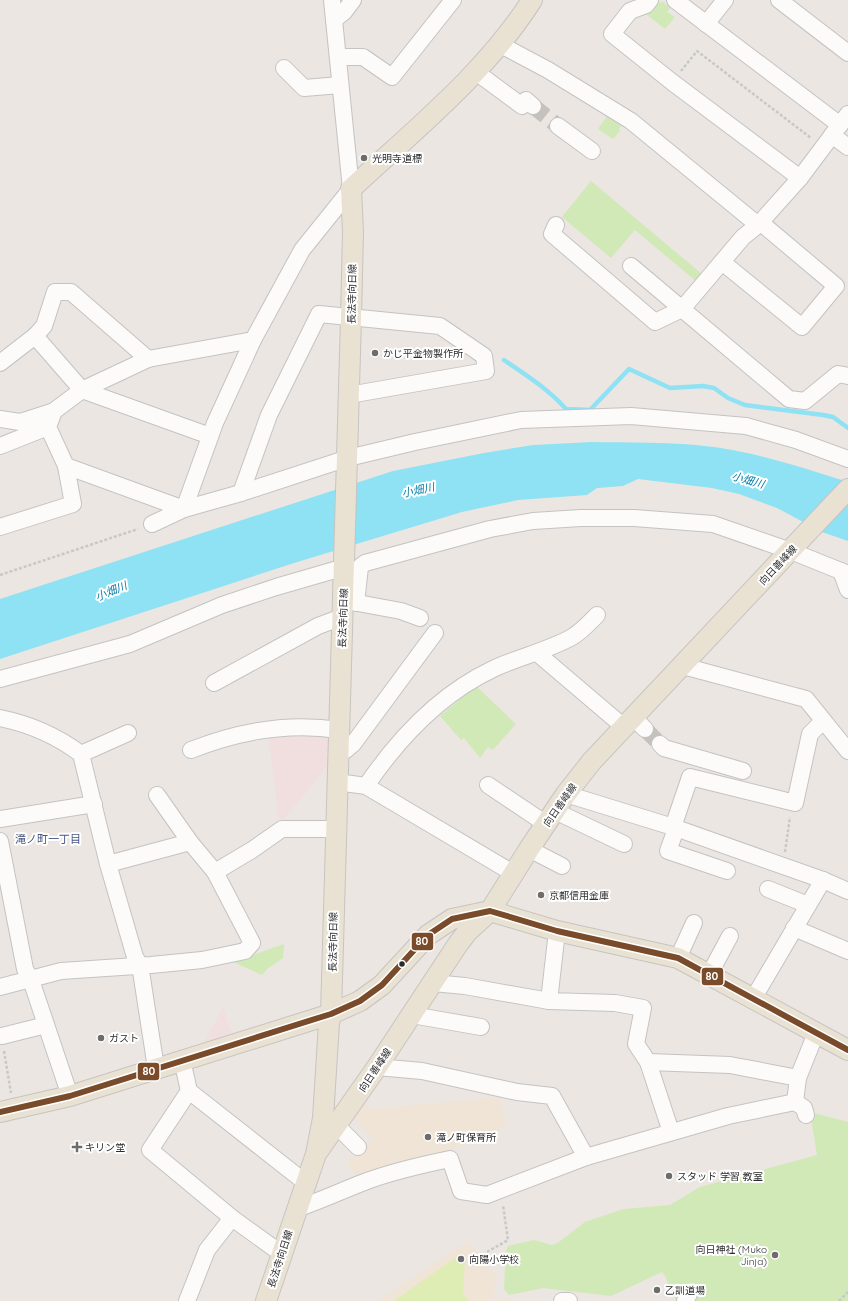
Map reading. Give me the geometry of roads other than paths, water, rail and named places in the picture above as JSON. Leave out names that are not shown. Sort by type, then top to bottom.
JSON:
[{"type":"main road","points":[[351,189],[476,72],[501,45],[532,0]]},
{"type":"main road","name":"長法寺向日線","points":[[266,1301],[296,1209],[316,1154],[323,1118],[329,1023],[331,1014],[338,753],[347,607],[345,567],[353,232],[351,189]]},
{"type":"main road","name":"向日善峰線","points":[[316,1154],[338,1126],[468,931],[490,911],[550,817],[592,761],[634,724],[684,666],[848,489]]},
{"type":"main road","points":[[7,1111],[70,1096],[331,1014],[360,1001],[382,985],[428,935],[452,919],[490,911],[557,931],[666,954],[678,958],[848,1050]]},
{"type":"street","points":[[184,509],[210,436],[253,340],[302,250],[351,189],[332,0]]},
{"type":"street","points":[[334,20],[344,12],[353,0]]},
{"type":"street","points":[[338,57],[363,57],[392,77],[453,0]]},
{"type":"street","points":[[650,0],[646,5],[630,10],[612,34],[672,82],[800,178]]},
{"type":"street","points":[[675,0],[836,130],[848,147]]},
{"type":"street","points":[[706,24],[725,0]]},
{"type":"street","points":[[779,0],[848,54]]},
{"type":"street","points":[[501,45],[548,70],[631,121],[836,286],[802,327],[722,262]]},
{"type":"street","points":[[283,69],[304,88],[340,85]]},
{"type":"street","points":[[476,72],[522,106],[526,100],[533,106]]},
{"type":"street","points":[[558,126],[592,151]]},
{"type":"street","points":[[556,225],[552,234],[656,322],[682,309],[743,237],[759,223],[800,178],[836,130]]},
{"type":"street","points":[[631,266],[789,399],[805,401],[838,374],[848,376]]},
{"type":"street","points":[[1,360],[35,336],[44,326],[55,292],[71,292],[148,359]]},
{"type":"street","points":[[242,493],[269,415],[319,314],[440,326],[484,356],[486,371],[349,395]]},
{"type":"street","points":[[35,336],[82,390],[210,436]]},
{"type":"street","points":[[0,419],[20,422],[54,410],[82,390],[148,359],[253,340]]},
{"type":"street","points":[[0,527],[73,504],[66,466],[48,427],[54,410]]},
{"type":"street","points":[[152,524],[184,509],[242,493],[348,458],[415,442],[521,420],[631,416],[697,420],[746,426],[796,440],[848,459]]},
{"type":"street","points":[[0,446],[48,427]]},
{"type":"street","points":[[66,466],[184,509]]},
{"type":"street","points":[[347,607],[360,567],[365,563],[490,529],[532,521],[581,518],[634,518],[713,524],[795,546],[845,573],[848,590]]},
{"type":"street","points":[[0,679],[130,644],[222,605],[276,587],[345,567]]},
{"type":"street","points":[[214,683],[318,626],[347,607],[401,611],[420,618]]},
{"type":"street","points":[[366,786],[399,743],[418,723],[451,695],[492,669],[537,653],[574,637],[597,615]]},
{"type":"street","points":[[338,753],[346,750],[353,744],[435,633]]},
{"type":"street","points":[[537,653],[634,724]]},
{"type":"street","points":[[684,666],[738,675],[806,699],[848,751]]},
{"type":"street","points":[[0,718],[47,733],[81,754],[108,864],[135,957],[140,965],[156,1068]]},
{"type":"street","points":[[727,871],[668,851],[690,777],[792,804],[795,803],[810,734],[823,721]]},
{"type":"street","points":[[190,750],[226,737],[263,729],[302,727],[339,730]]},
{"type":"street","points":[[81,754],[128,733]]},
{"type":"street","points":[[660,744],[664,748],[743,771]]},
{"type":"street","points":[[337,782],[366,786],[513,874]]},
{"type":"street","points":[[488,785],[550,817],[624,844]]},
{"type":"street","points":[[566,794],[674,828],[823,880],[848,891]]},
{"type":"street","points":[[0,987],[61,971],[202,960],[245,951],[252,943],[215,872],[190,842],[157,795]]},
{"type":"street","points":[[0,818],[94,804]]},
{"type":"street","points":[[215,872],[252,850],[282,829],[336,829]]},
{"type":"street","points":[[0,841],[25,969],[31,980],[70,1096]]},
{"type":"street","points":[[108,864],[190,842]]},
{"type":"street","points":[[529,849],[562,866]]},
{"type":"street","points":[[753,999],[823,880]]},
{"type":"street","points":[[768,889],[808,905]]},
{"type":"street","points":[[678,958],[694,923]]},
{"type":"street","points":[[794,928],[848,950]]},
{"type":"street","points":[[549,1001],[557,931]]},
{"type":"street","points":[[709,975],[730,936]]},
{"type":"street","points":[[433,983],[465,986],[549,1001],[615,1003],[643,1008],[636,1044],[648,1062],[671,1132]]},
{"type":"street","points":[[412,1015],[481,1027]]},
{"type":"street","points":[[2,1036],[46,1025]]},
{"type":"street","points":[[795,1102],[798,1078],[816,1033]]},
{"type":"street","points":[[182,1060],[189,1091],[306,1183]]},
{"type":"street","points":[[648,1062],[730,1065],[798,1078]]},
{"type":"street","points":[[377,1067],[422,1071],[517,1092],[552,1096],[586,1157]]},
{"type":"street","points":[[189,1091],[150,1150],[232,1218],[282,1254]]},
{"type":"street","points":[[296,1209],[327,1199],[366,1181],[410,1167],[450,1159],[461,1190],[487,1195],[586,1157],[728,1116],[795,1102],[804,1108],[806,1115]]},
{"type":"street","points":[[338,1126],[358,1148]]},
{"type":"street","points":[[187,1301],[207,1250],[232,1218]]},
{"type":"street","points":[[562,1301],[569,1301]]},
{"type":"water","name":"小畑川","points":[[592,442],[667,443],[724,448],[782,462],[848,482],[848,541],[822,532],[777,508],[739,494],[712,488],[638,479],[623,486],[597,488],[587,495],[518,500],[462,512],[294,563],[0,659],[0,599],[393,471],[533,445]]},
{"type":"waterway","points":[[504,360],[529,377],[566,409],[590,410],[629,369],[670,388],[703,386],[714,388],[728,398],[745,405],[833,417],[848,428]]},
{"type":"tunnel","points":[[533,106],[558,126]]},
{"type":"tunnel","points":[[645,729],[660,744]]},
{"type":"place","name":"光明寺道標","points":[[364,158]]},
{"type":"place","name":"かじ平金物製作所","points":[[375,353]]},
{"type":"place","name":"京都信用金庫","points":[[541,895]]},
{"type":"place","name":"ガスト","points":[[101,1038]]},
{"type":"place","name":"滝ノ町保育所","points":[[428,1137]]},
{"type":"place","name":"キリン堂","points":[[77,1147]]},
{"type":"place","name":"スタッド 学習 教室","points":[[669,1176]]},
{"type":"place","name":"向日神社 (Muko Jinja)","points":[[775,1255]]},
{"type":"place","name":"向陽小学校","points":[[461,1259]]},
{"type":"place","name":"乙訓道場","points":[[657,1290]]},
{"type":"district","name":"滝ノ町一丁目","points":[[48,839]]}]
